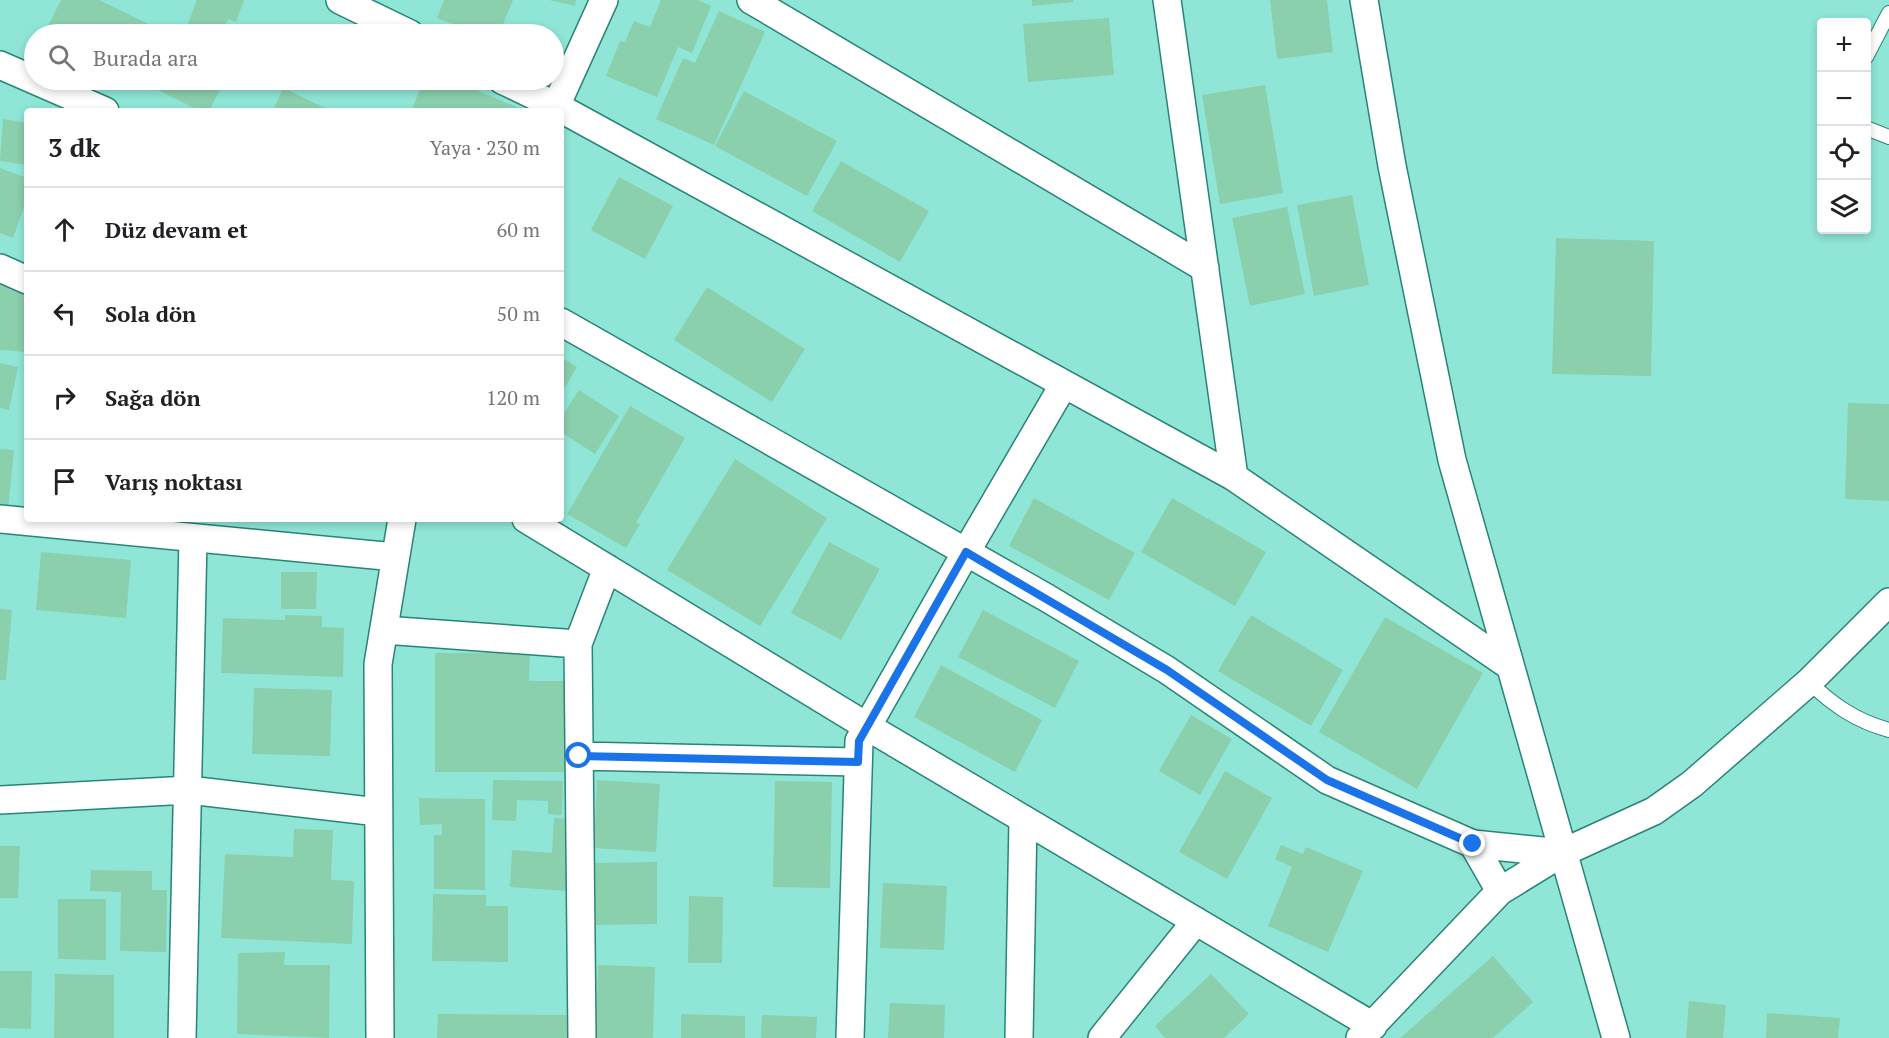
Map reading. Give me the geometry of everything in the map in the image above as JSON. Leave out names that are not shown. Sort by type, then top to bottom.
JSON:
[{"type":"street","points":[[340,0],[389,24]]},
{"type":"street","points":[[564,86],[604,0]]},
{"type":"street","points":[[751,0],[1205,268]]},
{"type":"street","points":[[1167,0],[1234,477]]},
{"type":"street","points":[[1364,0],[1392,166],[1452,460],[1616,1038]]},
{"type":"street","points":[[0,65],[24,76]]},
{"type":"street","points":[[57,90],[98,108]]},
{"type":"street","points":[[521,90],[554,108],[562,90]]},
{"type":"street","points":[[564,113],[1234,477],[1510,666]]},
{"type":"street","points":[[0,268],[24,279]]},
{"type":"street","points":[[564,324],[966,552],[1167,670],[1327,780],[1473,844],[1562,853]]},
{"type":"street","points":[[850,1038],[859,741],[1064,384]]},
{"type":"street","points":[[0,519],[24,521]]},
{"type":"street","points":[[29,522],[395,557]]},
{"type":"street","points":[[380,1038],[378,664],[401,522]]},
{"type":"street","points":[[531,522],[868,727],[1196,921],[1366,1032],[1500,891],[1562,853],[1654,812],[1701,776],[1809,682],[1889,602]]},
{"type":"street","points":[[182,1038],[193,539]]},
{"type":"street","points":[[582,1038],[578,644],[607,568]]},
{"type":"street","points":[[384,630],[578,644]]},
{"type":"street","points":[[579,756],[858,762]]},
{"type":"street","points":[[0,800],[189,790],[378,812]]},
{"type":"street","points":[[1019,1038],[1023,819]]},
{"type":"street","points":[[1473,844],[1500,891]]},
{"type":"street","points":[[1102,1038],[1196,921]]},
{"type":"lane","points":[[1871,47],[1889,13]]},
{"type":"lane","points":[[1871,130],[1889,137]]},
{"type":"lane","points":[[1809,682],[1832,704],[1854,717],[1889,730]]},
{"type":"building","points":[[61,0],[99,0],[148,24],[49,24]]},
{"type":"building","points":[[197,0],[244,0],[236,22],[228,19],[226,24],[188,24]]},
{"type":"building","points":[[444,0],[513,0],[503,24],[453,24],[437,18]]},
{"type":"building","points":[[549,0],[576,0],[575,6]]},
{"type":"building","points":[[661,0],[698,0],[711,6],[692,53],[678,47],[657,97],[606,76],[620,41],[625,42],[634,21],[650,27]]},
{"type":"building","points":[[1032,0],[1073,0],[1073,2],[1032,6]]},
{"type":"building","points":[[1270,0],[1327,0],[1333,52],[1277,59]]},
{"type":"building","points":[[719,11],[765,32],[714,145],[656,119],[683,58],[695,63]]},
{"type":"building","points":[[1109,18],[1114,75],[1028,82],[1023,24]]},
{"type":"building","points":[[1265,85],[1283,193],[1220,204],[1202,95]]},
{"type":"building","points":[[158,90],[220,90],[211,108],[194,108]]},
{"type":"building","points":[[282,90],[287,90],[326,108],[274,108]]},
{"type":"building","points":[[420,90],[475,90],[517,107],[516,108],[412,108]]},
{"type":"building","points":[[744,91],[837,141],[807,196],[715,146]]},
{"type":"building","points":[[3,119],[24,122],[24,165],[0,161]]},
{"type":"building","points":[[841,161],[929,211],[900,262],[812,211]]},
{"type":"building","points":[[0,168],[24,177],[24,207],[13,238],[0,233]]},
{"type":"building","points":[[619,177],[673,206],[645,259],[591,230]]},
{"type":"building","points":[[1352,195],[1369,285],[1314,296],[1297,205]]},
{"type":"building","points":[[1287,207],[1305,294],[1250,306],[1232,218]]},
{"type":"building","points":[[1556,238],[1654,241],[1651,376],[1552,374]]},
{"type":"building","points":[[0,274],[10,275],[9,290],[24,291],[24,352],[0,350]]},
{"type":"building","points":[[707,287],[805,349],[772,402],[674,340]]},
{"type":"building","points":[[564,359],[577,367],[564,389]]},
{"type":"building","points":[[0,363],[18,367],[9,410],[0,408]]},
{"type":"building","points":[[579,390],[619,416],[595,454],[564,434],[564,413]]},
{"type":"building","points":[[1848,403],[1889,404],[1889,501],[1845,499]]},
{"type":"building","points":[[630,406],[685,438],[636,523],[640,524],[626,548],[567,514]]},
{"type":"building","points":[[0,449],[14,450],[8,510],[0,509]]},
{"type":"building","points":[[735,459],[827,518],[760,626],[667,570]]},
{"type":"building","points":[[1034,498],[1135,553],[1109,600],[1009,546]]},
{"type":"building","points":[[1172,498],[1266,552],[1235,606],[1141,552]]},
{"type":"building","points":[[829,542],[880,569],[841,640],[791,613]]},
{"type":"building","points":[[41,552],[131,560],[126,618],[36,610]]},
{"type":"building","points":[[281,572],[317,572],[316,609],[281,609]]},
{"type":"building","points":[[0,609],[12,610],[6,680],[0,680]]},
{"type":"building","points":[[983,610],[1079,661],[1055,708],[958,657]]},
{"type":"building","points":[[285,615],[322,616],[322,627],[344,628],[343,677],[221,673],[223,618],[285,620]]},
{"type":"building","points":[[1251,615],[1343,670],[1311,726],[1218,671]]},
{"type":"building","points":[[1385,617],[1483,673],[1417,789],[1319,732]]},
{"type":"building","points":[[435,653],[530,653],[529,681],[566,681],[566,772],[435,772]]},
{"type":"building","points":[[941,665],[1042,720],[1015,772],[914,717]]},
{"type":"building","points":[[254,688],[332,690],[330,756],[252,754]]},
{"type":"building","points":[[1191,715],[1232,739],[1200,795],[1159,771]]},
{"type":"building","points":[[1225,771],[1272,798],[1227,879],[1179,852]]},
{"type":"building","points":[[493,780],[563,781],[562,815],[548,814],[548,801],[517,800],[516,821],[492,820]]},
{"type":"building","points":[[597,780],[660,784],[656,852],[594,848]]},
{"type":"building","points":[[775,781],[832,782],[830,888],[773,887]]},
{"type":"building","points":[[419,798],[485,799],[485,890],[434,889],[434,835],[442,835],[442,824],[420,825]]},
{"type":"building","points":[[554,818],[570,819],[566,891],[510,887],[512,850],[552,853]]},
{"type":"building","points":[[294,829],[333,830],[331,880],[354,881],[352,944],[221,938],[225,854],[293,857]]},
{"type":"building","points":[[1281,845],[1303,854],[1306,847],[1363,871],[1328,952],[1268,926],[1292,867],[1275,859]]},
{"type":"building","points":[[0,846],[20,846],[18,898],[0,898]]},
{"type":"building","points":[[657,862],[657,924],[596,925],[595,863]]},
{"type":"building","points":[[91,870],[152,871],[152,890],[167,890],[166,952],[120,951],[121,892],[90,891]]},
{"type":"building","points":[[883,883],[947,886],[944,950],[880,948]]},
{"type":"building","points":[[433,894],[486,895],[486,906],[508,906],[508,962],[432,961]]},
{"type":"building","points":[[689,896],[723,897],[722,963],[688,963]]},
{"type":"building","points":[[58,899],[106,899],[106,960],[58,959]]},
{"type":"building","points":[[285,952],[284,965],[330,965],[329,1038],[237,1034],[238,953]]},
{"type":"building","points":[[1493,956],[1533,1002],[1493,1038],[1400,1038]]},
{"type":"building","points":[[598,965],[655,967],[653,1038],[596,1038]]},
{"type":"building","points":[[0,971],[32,971],[31,1029],[0,1028]]},
{"type":"building","points":[[55,974],[114,975],[114,1038],[54,1038]]},
{"type":"building","points":[[1211,974],[1249,1014],[1224,1038],[1165,1038],[1155,1026]]},
{"type":"building","points":[[1689,1001],[1726,1005],[1723,1038],[1686,1038]]},
{"type":"building","points":[[890,1003],[945,1005],[944,1038],[888,1038]]},
{"type":"building","points":[[1767,1013],[1840,1018],[1838,1038],[1766,1038]]},
{"type":"building","points":[[438,1014],[574,1015],[573,1038],[437,1038]]},
{"type":"building","points":[[681,1014],[745,1016],[745,1038],[681,1038]]},
{"type":"building","points":[[762,1015],[817,1017],[816,1038],[761,1038]]},
{"type":"route","points":[[579,756],[858,762],[859,741],[966,552],[1167,670],[1327,780],[1473,844]]}]
